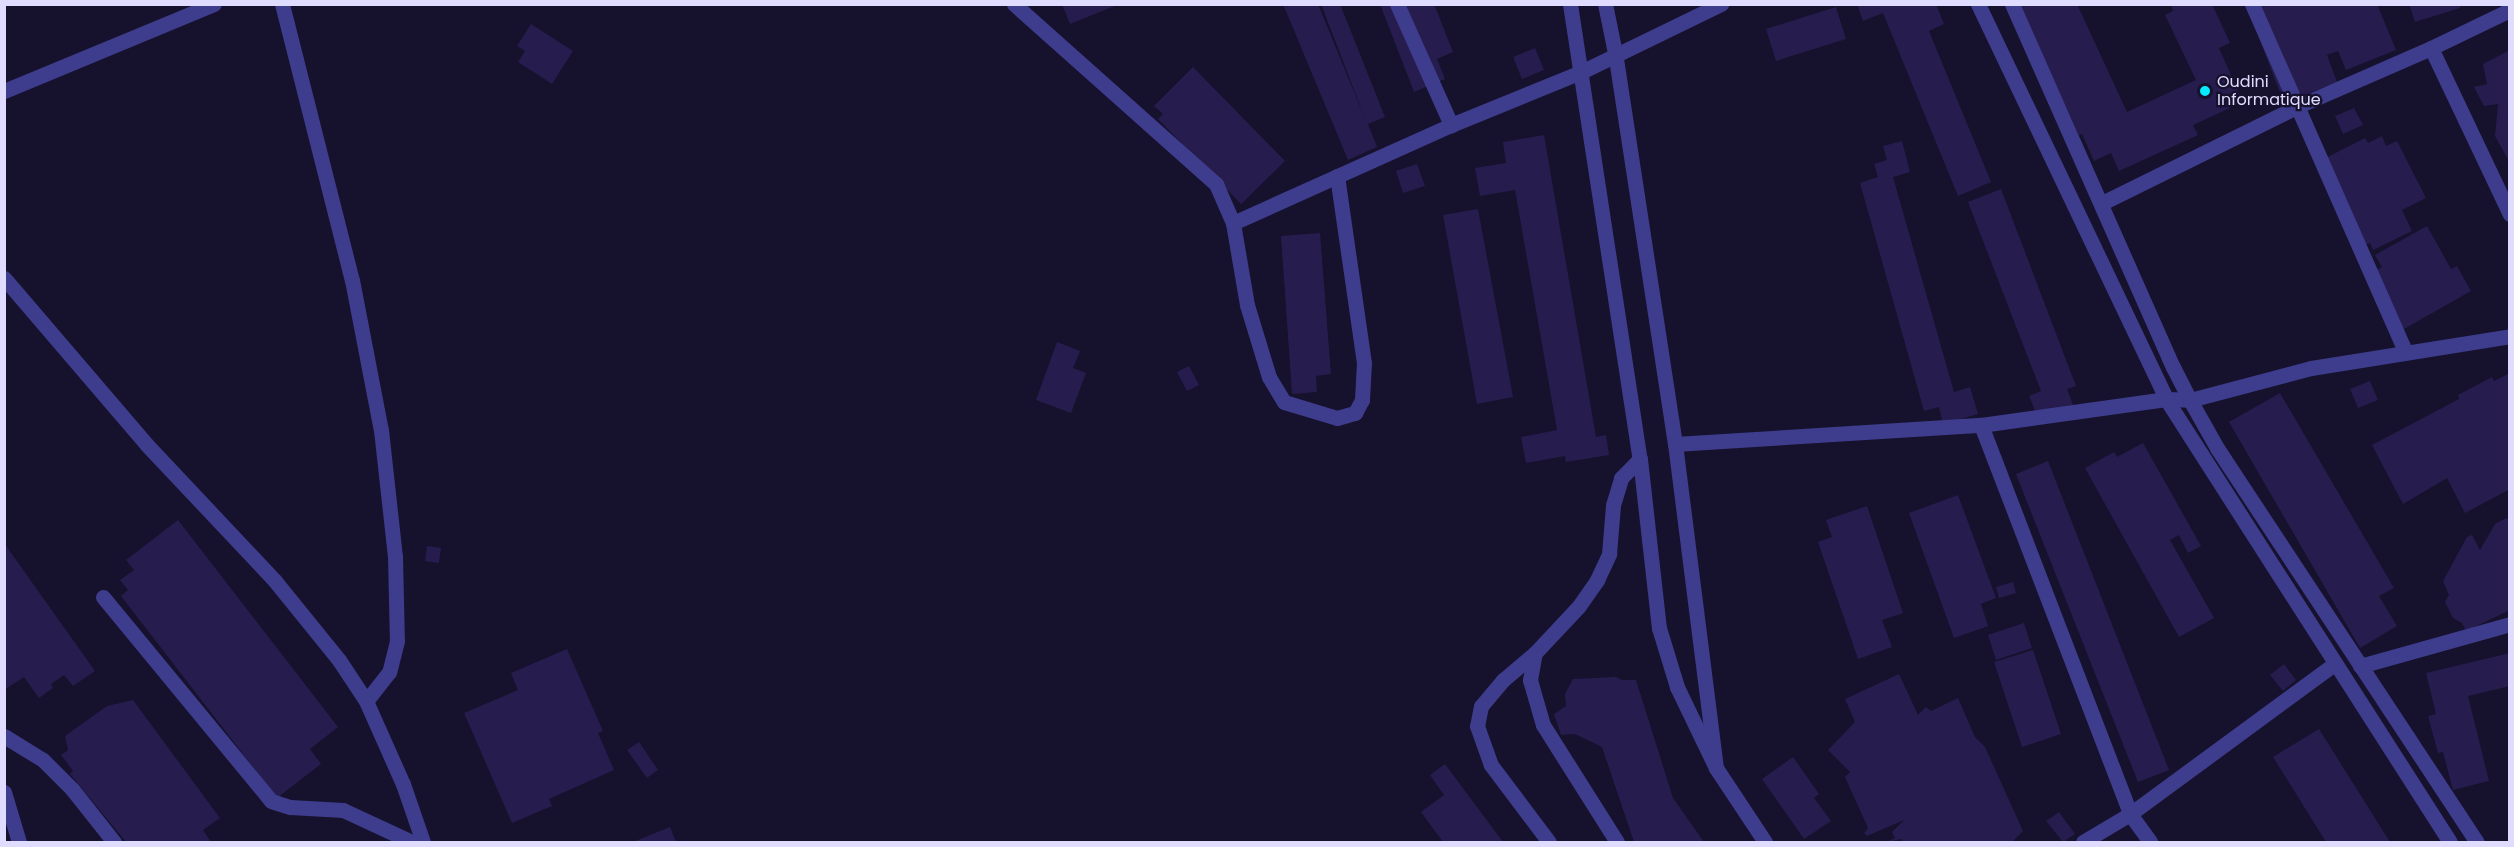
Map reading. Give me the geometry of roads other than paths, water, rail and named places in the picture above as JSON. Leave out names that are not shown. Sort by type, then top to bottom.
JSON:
[{"type":"street","points":[[4,91],[214,4]]},
{"type":"street","points":[[282,4],[352,280],[381,429],[395,556],[398,622],[394,657],[389,672],[366,701]]},
{"type":"street","points":[[1014,4],[1216,184],[1233,224],[1247,305],[1269,377],[1284,402],[1337,418],[1355,413],[1362,400],[1364,363],[1337,176]]},
{"type":"street","points":[[1397,4],[1451,125]]},
{"type":"street","points":[[1570,4],[1640,459],[1659,628],[1677,687],[1716,768],[1765,843]]},
{"type":"street","points":[[1605,4],[1615,53],[1675,444],[1716,768]]},
{"type":"street","points":[[1233,224],[1451,125],[1581,72],[1615,53],[1721,4]]},
{"type":"street","points":[[1978,4],[2166,399],[2450,843]]},
{"type":"street","points":[[2013,4],[2173,367],[2190,400],[2217,448],[2477,843]]},
{"type":"street","points":[[2252,4],[2406,353]]},
{"type":"street","points":[[2102,203],[2296,107],[2432,48],[2510,10]]},
{"type":"street","points":[[2432,48],[2510,214]]},
{"type":"street","points":[[4,278],[147,445],[275,581],[339,660],[366,701],[403,784],[423,843]]},
{"type":"street","points":[[1675,444],[1981,425],[2166,399],[2190,400],[2311,368],[2510,336]]},
{"type":"street","points":[[1981,425],[2130,814],[2150,843]]},
{"type":"street","points":[[1549,843],[1491,765],[1477,726],[1481,706],[1503,680],[1535,653],[1579,606],[1597,580],[1609,554],[1613,505],[1621,478],[1640,459]]},
{"type":"street","points":[[103,597],[271,801],[290,807],[343,810],[412,843]]},
{"type":"street","points":[[2360,666],[2510,624]]},
{"type":"street","points":[[1535,653],[1530,680],[1543,725],[1617,843]]},
{"type":"street","points":[[2083,843],[2130,814],[2334,664]]},
{"type":"street","points":[[4,736],[43,760],[72,789],[114,843]]},
{"type":"street","points":[[4,792],[19,843]]},
{"type":"place","name":"Oudini Informatique","points":[[2205,91]]}]
